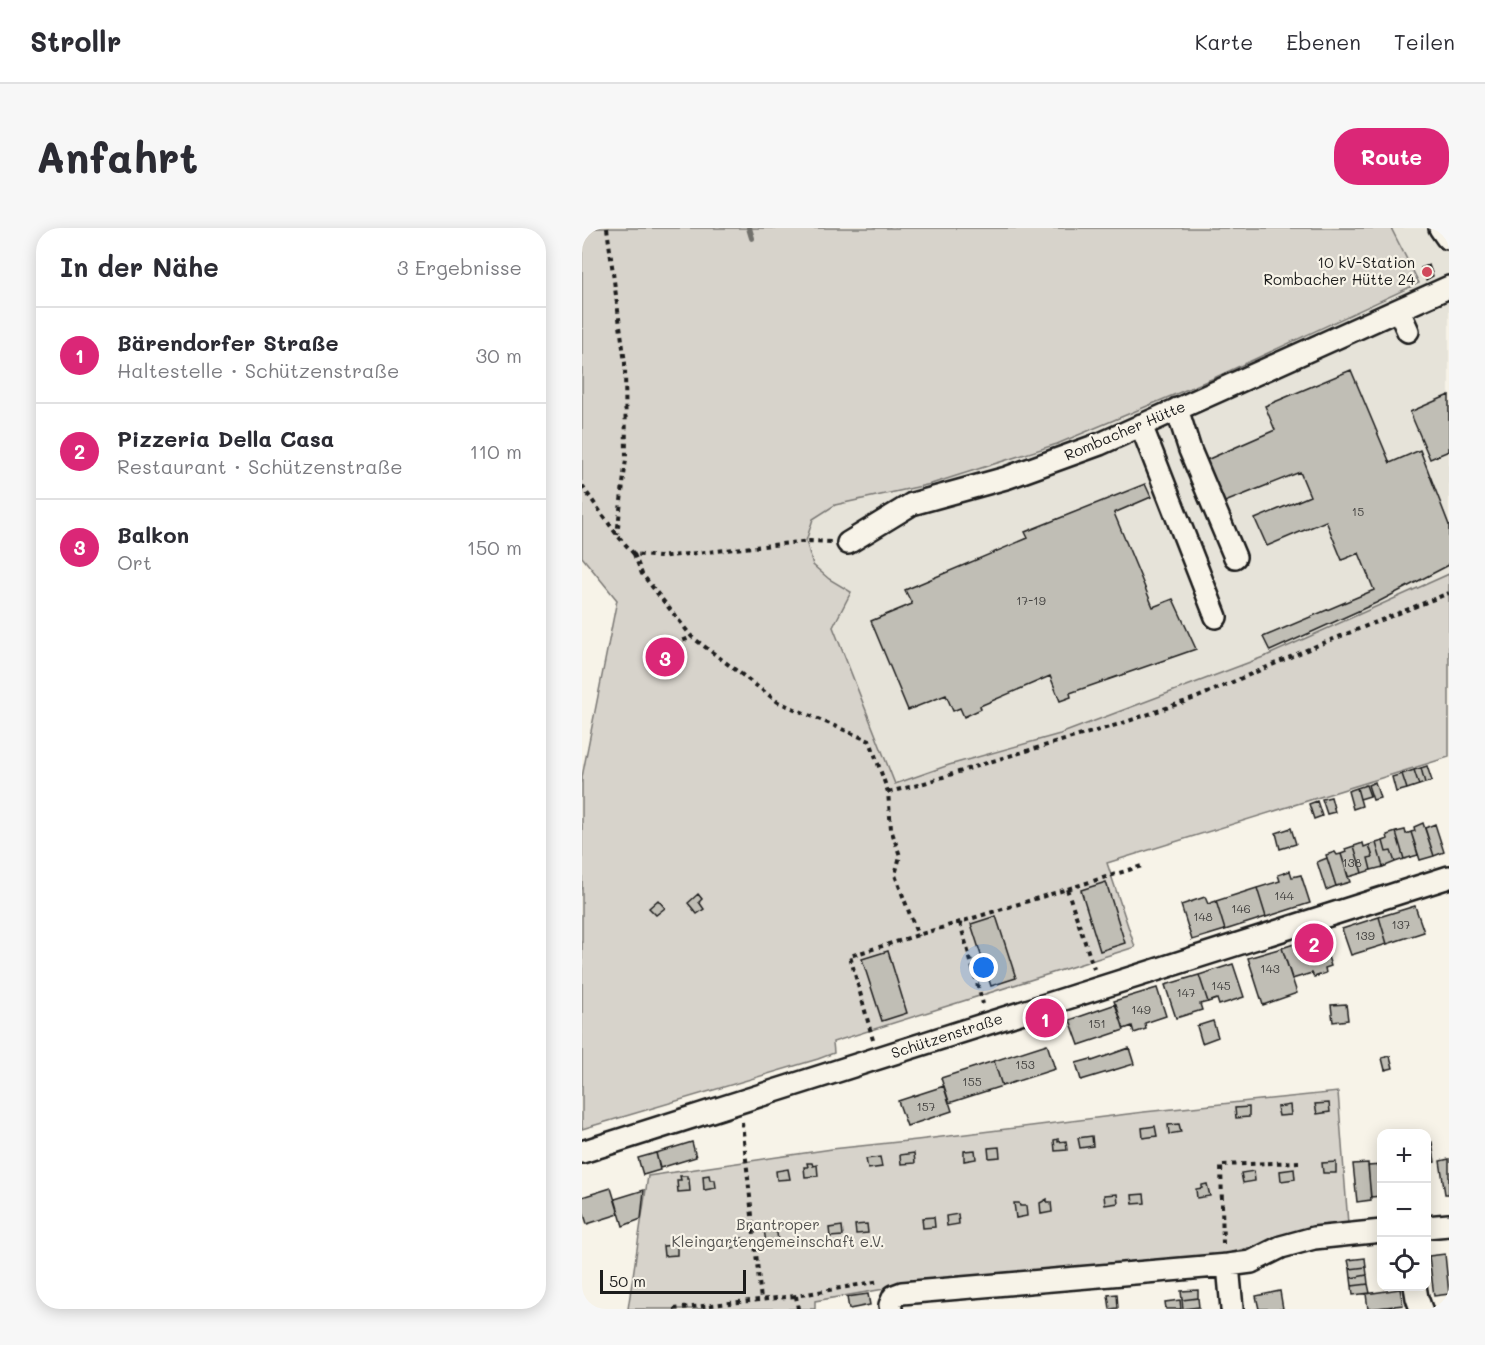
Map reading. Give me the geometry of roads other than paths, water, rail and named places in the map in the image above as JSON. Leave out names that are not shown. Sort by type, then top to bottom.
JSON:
[{"type":"street","points":[[1440,228],[1447,238],[1449,237]]},
{"type":"street","name":"Rombacher Hütte","points":[[848,543],[912,504],[1006,478],[1100,444],[1449,287]]},
{"type":"street","points":[[1399,311],[1408,331]]},
{"type":"street","points":[[1177,409],[1190,450],[1235,557]]},
{"type":"street","points":[[1141,425],[1216,617]]},
{"type":"street","name":"Schützenstraße","points":[[582,1152],[1449,877]]},
{"type":"street","points":[[1431,1227],[1449,1225]]},
{"type":"street","points":[[891,1309],[890,1305],[894,1296],[902,1293],[1225,1255],[1251,1262],[1281,1247],[1314,1238],[1377,1232]]},
{"type":"street","points":[[1225,1255],[1232,1309]]},
{"type":"street","points":[[1416,1291],[1421,1309]]},
{"type":"waterway","points":[[749,228],[752,238]]},
{"type":"place","name":"10 kV-Station Rombacher Hütte 24","points":[[1427,272]]},
{"type":"place","name":"Balkon","points":[[665,657]]},
{"type":"place","name":"Pizzeria Della Casa","points":[[1314,943]]},
{"type":"place","name":"Bärendorfer Straße","points":[[1045,1018]]},
{"type":"park label","name":"Brantroper Kleingartengemeinschaft e.V.","points":[[778,1234]]}]
